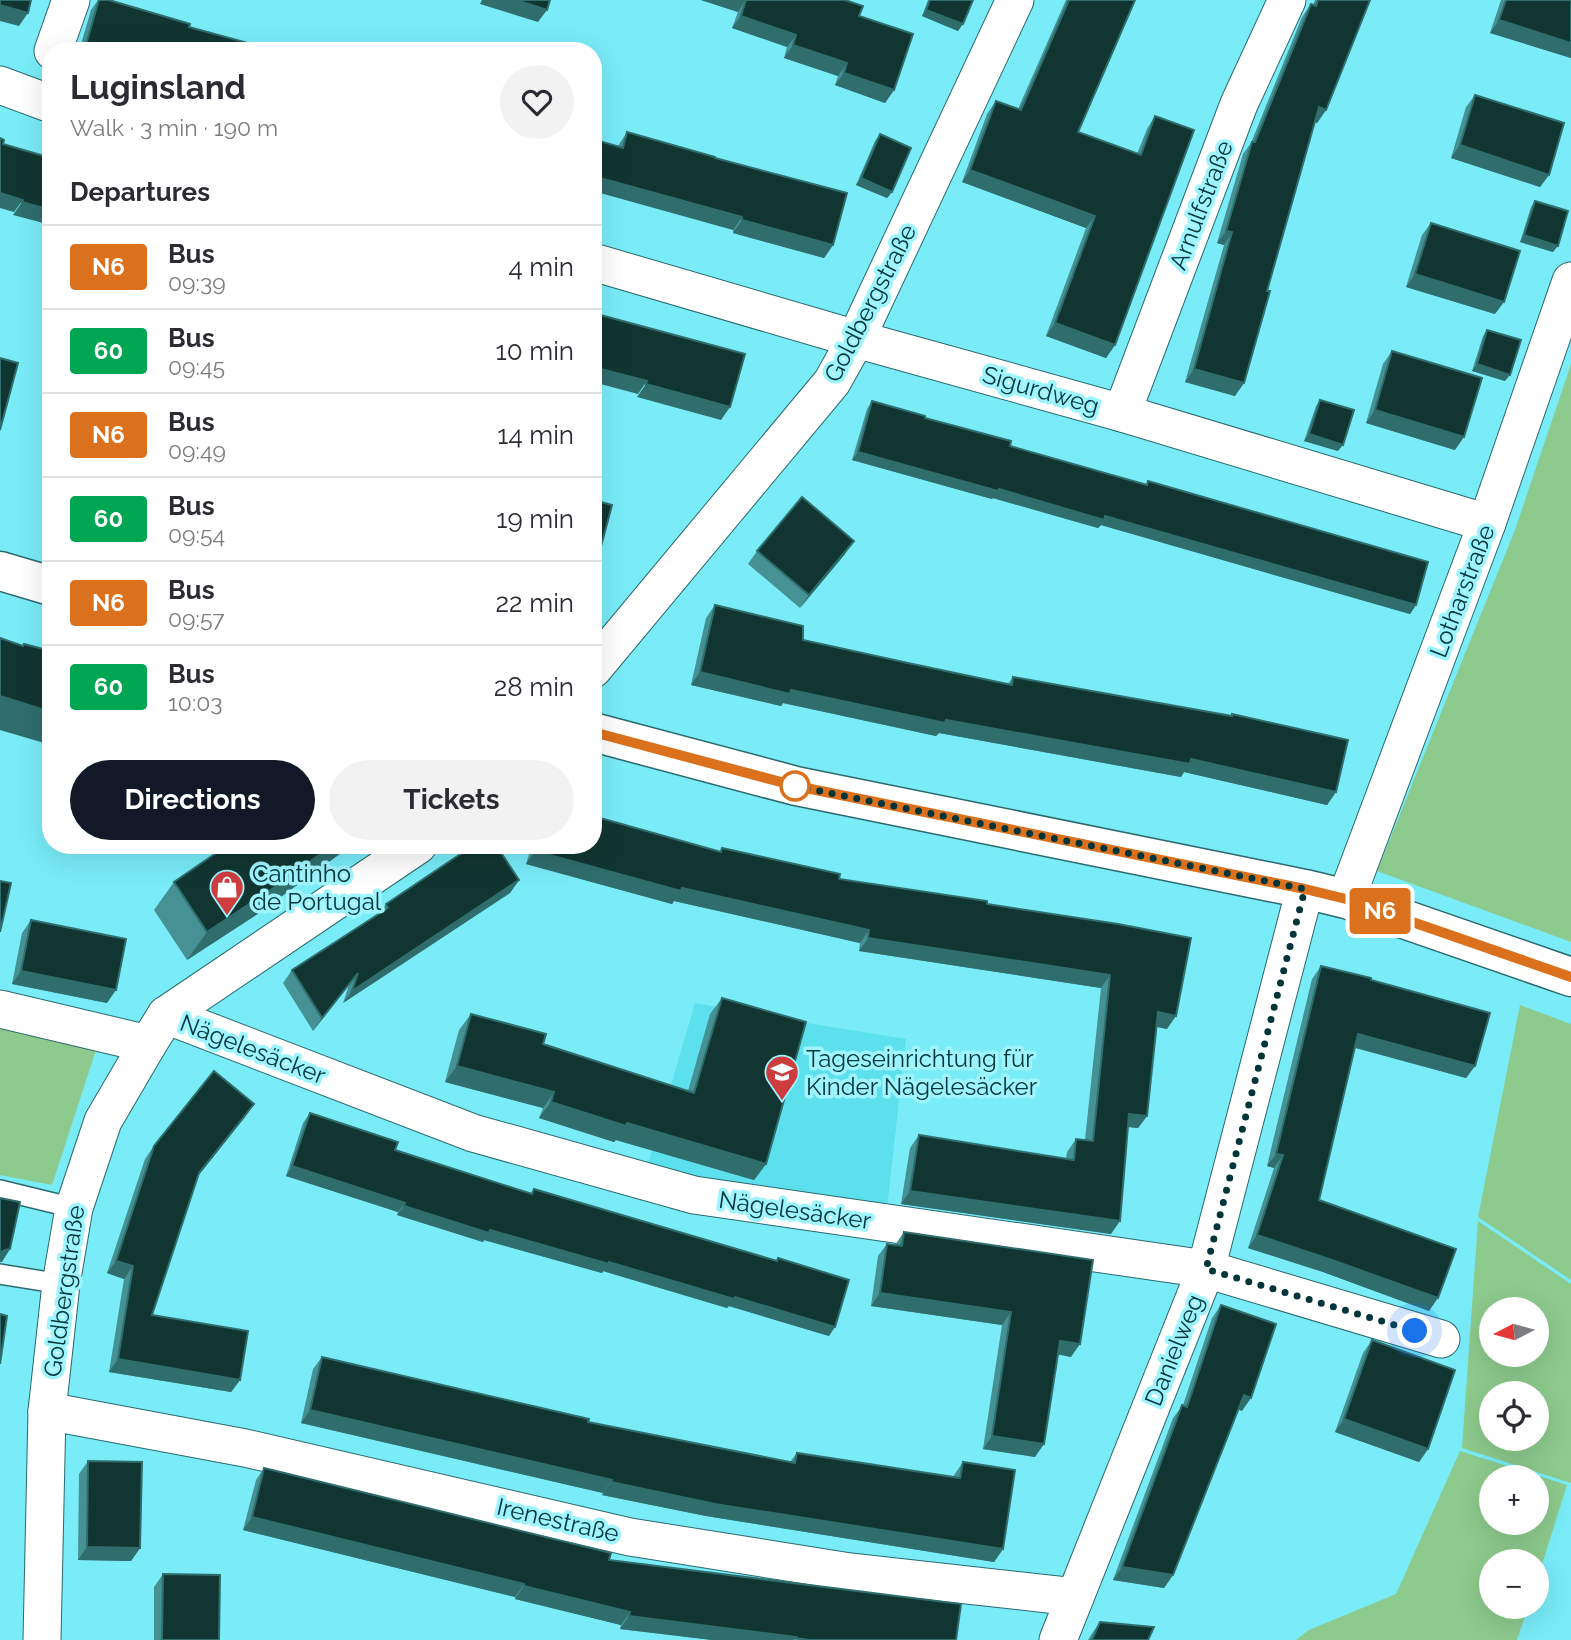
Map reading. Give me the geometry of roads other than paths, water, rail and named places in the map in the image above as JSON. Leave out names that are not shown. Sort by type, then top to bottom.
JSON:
[{"type":"street","points":[[56,42],[71,0]]},
{"type":"street","name":"Goldbergstraße","points":[[602,658],[832,382],[856,339],[1015,0]]},
{"type":"street","name":"Arnulfstraße","points":[[1122,413],[1239,104],[1287,0]]},
{"type":"street","points":[[0,85],[42,102]]},
{"type":"street","name":"Sigurdweg","points":[[602,265],[1122,413],[1487,523]]},
{"type":"street","name":"Lotharstraße","points":[[1346,899],[1487,523],[1571,281]]},
{"type":"street","points":[[0,571],[42,583]]},
{"type":"street","points":[[602,734],[796,786],[1346,899],[1571,977]]},
{"type":"street","name":"Goldbergstraße","points":[[42,1640],[47,1411],[61,1284],[74,1208],[103,1121],[157,1029],[405,854]]},
{"type":"street","name":"Danielweg","points":[[1058,1640],[1206,1269],[1305,889]]},
{"type":"street","name":"Nägelesäcker","points":[[0,1009],[157,1029],[472,1133],[694,1195],[1206,1269],[1441,1339]]},
{"type":"street","name":"Irenestraße","points":[[47,1411],[245,1448],[630,1537],[850,1572],[1075,1597]]},
{"type":"lane","points":[[0,1190],[74,1208]]},
{"type":"lane","points":[[0,1274],[61,1284]]},
{"type":"place","name":"Cantinho de Portugal","points":[[227,917]]},
{"type":"place","name":"Tageseinrichtung für Kinder Nägelesäcker","points":[[782,1102]]}]
